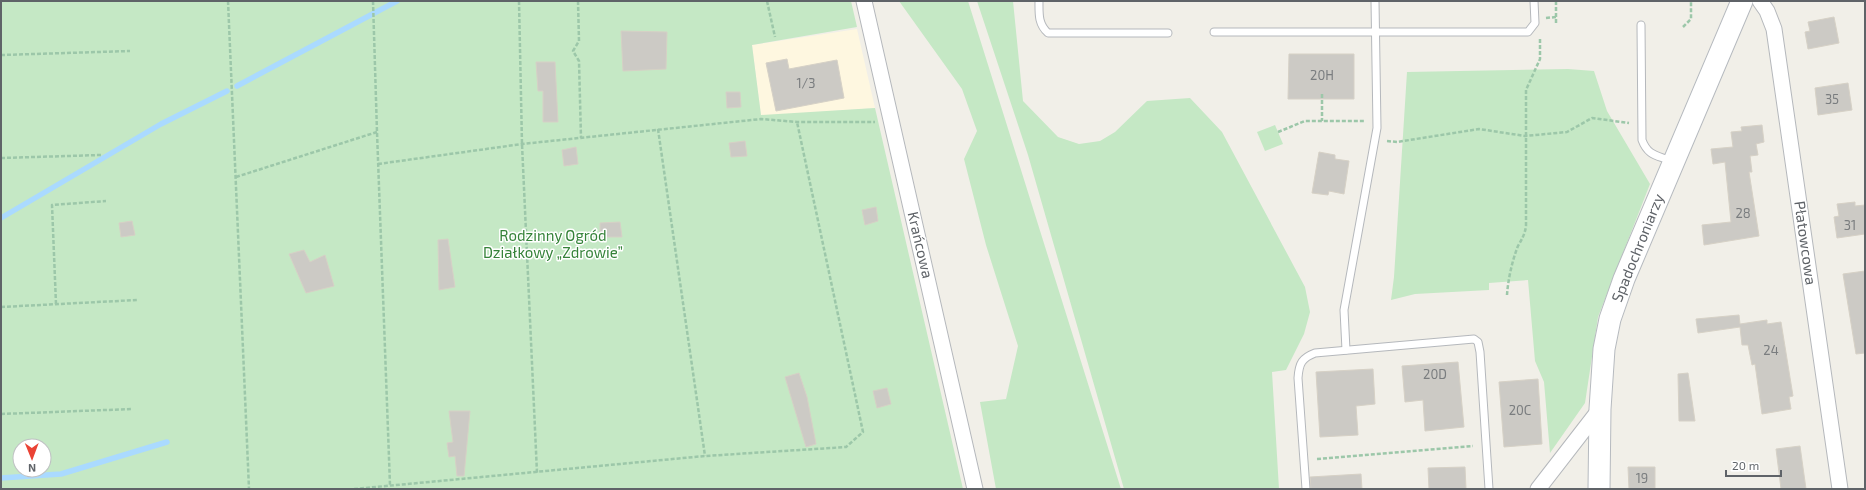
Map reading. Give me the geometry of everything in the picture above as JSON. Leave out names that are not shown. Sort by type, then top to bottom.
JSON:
[{"type":"street","name":"Krańcowa","points":[[864,1],[975,489]]},
{"type":"street","name":"Spadochroniarzy","points":[[1599,489],[1600,409],[1604,349],[1610,319],[1624,279],[1742,1]]},
{"type":"street","name":"Płatowcowa","points":[[1760,1],[1768,11],[1774,29],[1840,489]]},
{"type":"street","points":[[1538,489],[1600,409]]},
{"type":"lane","points":[[1039,1],[1038,19],[1048,33],[1168,33]]},
{"type":"lane","points":[[1346,350],[1344,310],[1378,121],[1375,1]]},
{"type":"lane","points":[[1214,32],[1528,32],[1535,23],[1534,1]]},
{"type":"lane","points":[[1641,25],[1642,140],[1646,149],[1653,154],[1673,162]]},
{"type":"lane","points":[[1306,489],[1298,378],[1301,362],[1306,357],[1315,353],[1474,339],[1478,342],[1480,352],[1489,489]]},
{"type":"path","points":[[228,1],[249,489]]},
{"type":"path","points":[[373,1],[390,485]]},
{"type":"path","points":[[518,1],[522,144],[537,473]]},
{"type":"path","points":[[578,1],[579,41],[573,51],[579,61],[581,138]]},
{"type":"path","points":[[767,1],[775,37]]},
{"type":"path","points":[[1556,1],[1556,25]]},
{"type":"path","points":[[1683,27],[1691,19],[1690,1]]},
{"type":"path","points":[[1506,296],[1508,281],[1526,226],[1528,136],[1526,90],[1540,59],[1540,37],[1535,23]]},
{"type":"path","points":[[1,55],[130,51]]},
{"type":"path","points":[[1322,94],[1322,121]]},
{"type":"path","points":[[1375,140],[1397,142],[1479,129],[1528,136],[1571,131],[1592,118],[1618,123],[1642,124]]},
{"type":"path","points":[[378,164],[522,144],[761,119],[797,122],[879,122],[891,119]]},
{"type":"path","points":[[1278,132],[1306,121],[1378,121]]},
{"type":"path","points":[[354,489],[705,456],[846,447],[863,432],[797,122]]},
{"type":"path","points":[[658,129],[705,456]]},
{"type":"path","points":[[236,177],[377,132]]},
{"type":"path","points":[[1,158],[101,155]]},
{"type":"path","points":[[56,304],[52,205],[106,201]]},
{"type":"path","points":[[1,307],[137,300]]},
{"type":"path","points":[[1,414],[132,409]]},
{"type":"path","points":[[1304,460],[1486,445]]},
{"type":"shaded area","points":[[857,29],[875,108],[761,116],[752,45]]},
{"type":"green space","name":"Rodzinny Ogród Działkowy „Zdrowie”","points":[[1,1],[851,1],[857,27],[752,45],[761,115],[875,108],[963,489],[1,489]]},
{"type":"green space","points":[[899,1],[968,1],[1121,489],[996,489],[980,402],[1006,399],[1018,346],[986,245],[964,159],[977,131],[962,89]]},
{"type":"green space","points":[[977,1],[1013,1],[1023,101],[1058,137],[1079,144],[1100,141],[1115,132],[1147,101],[1190,98],[1222,132],[1305,287],[1310,312],[1304,334],[1286,370],[1272,372],[1279,489],[1124,489],[1028,155]]},
{"type":"green space","points":[[1568,69],[1594,71],[1607,111],[1650,184],[1598,317],[1585,403],[1550,453],[1544,382],[1535,361],[1528,280],[1489,283],[1489,290],[1415,294],[1391,300],[1394,277],[1407,72]]},
{"type":"green space","points":[[1275,125],[1283,144],[1265,151],[1257,132]]},
{"type":"building","points":[[1834,17],[1839,43],[1808,49],[1805,32],[1810,31],[1808,22]]},
{"type":"building","points":[[621,31],[667,32],[666,69],[623,71]]},
{"type":"building","points":[[1289,54],[1354,54],[1354,99],[1288,99]]},
{"type":"building","points":[[787,59],[789,69],[837,60],[844,98],[776,111],[766,63]]},
{"type":"building","points":[[536,62],[555,62],[558,122],[543,122],[543,91],[538,91]]},
{"type":"building","points":[[1848,83],[1852,110],[1818,115],[1815,88]]},
{"type":"building","points":[[726,92],[740,92],[741,107],[727,108]]},
{"type":"building","points":[[1762,125],[1764,142],[1756,144],[1758,155],[1750,156],[1752,172],[1749,172],[1759,236],[1704,245],[1702,225],[1731,222],[1725,162],[1713,164],[1711,149],[1733,147],[1731,132],[1742,131],[1741,127]]},
{"type":"building","points":[[745,141],[747,156],[731,157],[729,143]]},
{"type":"building","points":[[576,147],[578,164],[564,166],[562,150]]},
{"type":"building","points":[[1319,152],[1335,155],[1335,159],[1349,161],[1344,194],[1329,191],[1328,195],[1312,193]]},
{"type":"building","points":[[1855,202],[1855,206],[1865,205],[1865,234],[1837,238],[1834,217],[1839,216],[1837,204]]},
{"type":"building","points":[[876,207],[878,221],[865,225],[862,210]]},
{"type":"building","points":[[132,221],[135,235],[121,237],[119,223]]},
{"type":"building","points":[[620,222],[622,237],[600,237],[600,223]]},
{"type":"building","points":[[448,239],[455,287],[439,290],[438,240]]},
{"type":"building","points":[[304,250],[310,262],[325,255],[334,286],[306,293],[289,254]]},
{"type":"building","points":[[1865,271],[1865,353],[1856,354],[1843,274]]},
{"type":"building","points":[[1739,315],[1740,324],[1767,320],[1767,324],[1781,322],[1793,396],[1789,397],[1791,409],[1762,414],[1755,364],[1752,365],[1748,345],[1742,345],[1740,327],[1698,333],[1696,319]]},
{"type":"building","points":[[1458,362],[1464,427],[1425,431],[1423,400],[1405,402],[1402,366]]},
{"type":"building","points":[[1373,369],[1375,404],[1356,406],[1358,435],[1320,437],[1316,372]]},
{"type":"building","points":[[799,373],[807,397],[816,444],[806,447],[785,377]]},
{"type":"building","points":[[1688,373],[1695,421],[1679,421],[1678,374]]},
{"type":"building","points":[[1538,379],[1542,444],[1504,447],[1499,382]]},
{"type":"building","points":[[887,388],[891,404],[877,408],[873,391]]},
{"type":"building","points":[[449,411],[470,411],[464,476],[457,476],[455,456],[449,457],[447,443],[453,442]]},
{"type":"building","points":[[1800,446],[1806,489],[1781,489],[1776,449]]},
{"type":"building","points":[[1465,467],[1466,489],[1429,489],[1428,468]]},
{"type":"building","points":[[1628,467],[1655,467],[1655,488],[1629,489]]},
{"type":"building","points":[[1361,474],[1362,489],[1311,489],[1310,477]]},
{"type":"waterway","points":[[237,86],[397,1]]},
{"type":"waterway","points":[[1,218],[161,124],[227,91]]},
{"type":"waterway","points":[[1,478],[61,474],[167,442]]}]
